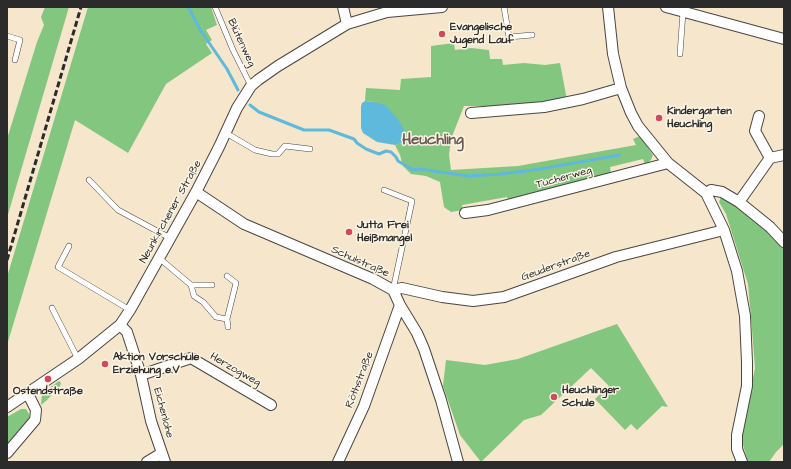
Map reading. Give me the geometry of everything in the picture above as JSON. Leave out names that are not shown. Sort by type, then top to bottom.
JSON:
[{"type":"street","points":[[343,7],[347,24]]},
{"type":"street","name":"Neunkirchener Straße","points":[[7,408],[78,359],[120,325],[130,310],[196,192],[226,134],[237,108],[251,86],[278,66],[347,24],[387,9],[442,7]]},
{"type":"street","points":[[608,7],[613,54],[621,88],[631,113],[638,126],[668,163],[706,193],[724,230],[737,271],[745,316],[748,362],[747,386],[737,435],[737,449],[742,462]]},
{"type":"street","points":[[666,7],[784,39]]},
{"type":"street","points":[[471,113],[544,107],[583,99],[621,88]]},
{"type":"street","points":[[759,116],[755,130],[770,158]]},
{"type":"street","points":[[739,202],[770,158],[784,155]]},
{"type":"street","name":"Tucherweg","points":[[465,213],[488,210],[668,163]]},
{"type":"street","points":[[706,193],[711,190],[722,192],[739,202],[770,227],[784,242]]},
{"type":"street","name":"Schulstraße","points":[[196,192],[244,224],[373,279],[393,290],[417,333],[424,349],[441,400],[458,462]]},
{"type":"street","name":"Geuderstraße","points":[[393,290],[402,288],[442,297],[473,301],[504,297],[616,257],[724,230]]},
{"type":"street","name":"Röthstraße","points":[[338,462],[364,406],[400,305]]},
{"type":"street","name":"Eichenlohe","points":[[120,325],[127,332],[141,375],[163,458]]},
{"type":"street","name":"Herzogweg","points":[[141,375],[191,358],[270,405]]},
{"type":"street","points":[[7,453],[35,420],[36,410],[28,394]]},
{"type":"street","points":[[147,462],[163,458]]},
{"type":"lane","name":"Blütenweg","points":[[215,7],[230,44],[251,86]]},
{"type":"lane","points":[[504,7],[508,37],[532,35]]},
{"type":"lane","points":[[680,54],[683,12]]},
{"type":"lane","points":[[7,36],[20,40],[15,60]]},
{"type":"lane","points":[[226,134],[255,150],[272,154],[278,154],[285,146],[310,149]]},
{"type":"lane","points":[[89,180],[118,210],[170,238]]},
{"type":"lane","points":[[384,190],[412,201],[393,290]]},
{"type":"lane","points":[[69,246],[58,267],[130,310]]},
{"type":"lane","points":[[159,258],[191,285],[194,296],[203,302],[216,317],[228,319]]},
{"type":"lane","points":[[228,276],[236,283],[228,319],[228,327]]},
{"type":"lane","points":[[191,285],[212,285]]},
{"type":"lane","points":[[52,308],[78,359]]},
{"type":"green space","points":[[45,7],[69,7],[7,218],[7,139],[37,42],[44,25],[41,17]]},
{"type":"green space","points":[[88,7],[211,7],[217,25],[206,30],[212,40],[206,44],[212,53],[166,84],[128,153],[75,120],[7,345],[7,277]]},
{"type":"green space","points":[[454,43],[455,50],[471,48],[489,50],[490,59],[502,59],[503,65],[524,63],[545,65],[560,63],[567,100],[528,106],[464,106],[451,139],[449,155],[451,170],[518,166],[636,145],[633,139],[640,136],[653,155],[651,160],[645,164],[643,159],[610,167],[611,174],[508,200],[507,197],[462,205],[463,210],[451,212],[444,207],[440,182],[426,176],[411,174],[403,166],[395,145],[402,143],[374,102],[365,101],[366,88],[400,90],[401,79],[431,77],[431,46]]},
{"type":"green space","points":[[721,197],[755,218],[778,240],[784,248],[784,444],[769,462],[748,462],[741,438],[755,368],[752,329],[748,284],[726,214],[719,202]]},
{"type":"green space","name":"Heuchlinger Schule","points":[[617,324],[668,407],[662,406],[637,430],[631,424],[625,430],[595,399],[609,386],[591,368],[541,415],[524,420],[481,462],[460,435],[443,386],[446,360],[485,365],[518,359]]},
{"type":"green space","points":[[59,381],[61,383],[60,386],[41,405],[42,393]]},
{"type":"green space","points":[[21,409],[26,409],[29,414],[29,419],[24,427],[7,445],[7,417]]},
{"type":"water","points":[[365,101],[385,105],[397,118],[405,131],[402,143],[395,145],[377,142],[363,133],[361,128],[361,106]]},
{"type":"waterway","points":[[188,7],[201,31],[227,69],[238,90]]},
{"type":"waterway","points":[[250,105],[259,112],[304,130],[329,130],[354,139],[366,149],[379,154],[386,151],[391,152],[398,161],[413,170],[419,169],[469,176],[500,174],[534,170],[620,155]]},
{"type":"railway","points":[[7,260],[81,7]]},
{"type":"place","name":"Evangelische Jugend Lauf","points":[[442,34]]},
{"type":"place","name":"Kindergarten Heuchling","points":[[659,118]]},
{"type":"place","name":"Jutta Frei Heißmangel","points":[[349,232]]},
{"type":"place","name":"Aktion Vorschule Erziehung e.V","points":[[105,364]]},
{"type":"place","name":"Ostendstraße","points":[[48,379]]},
{"type":"place","name":"Heuchlinger Schule","points":[[554,397]]},
{"type":"district","name":"Heuchling","points":[[433,141]]}]
